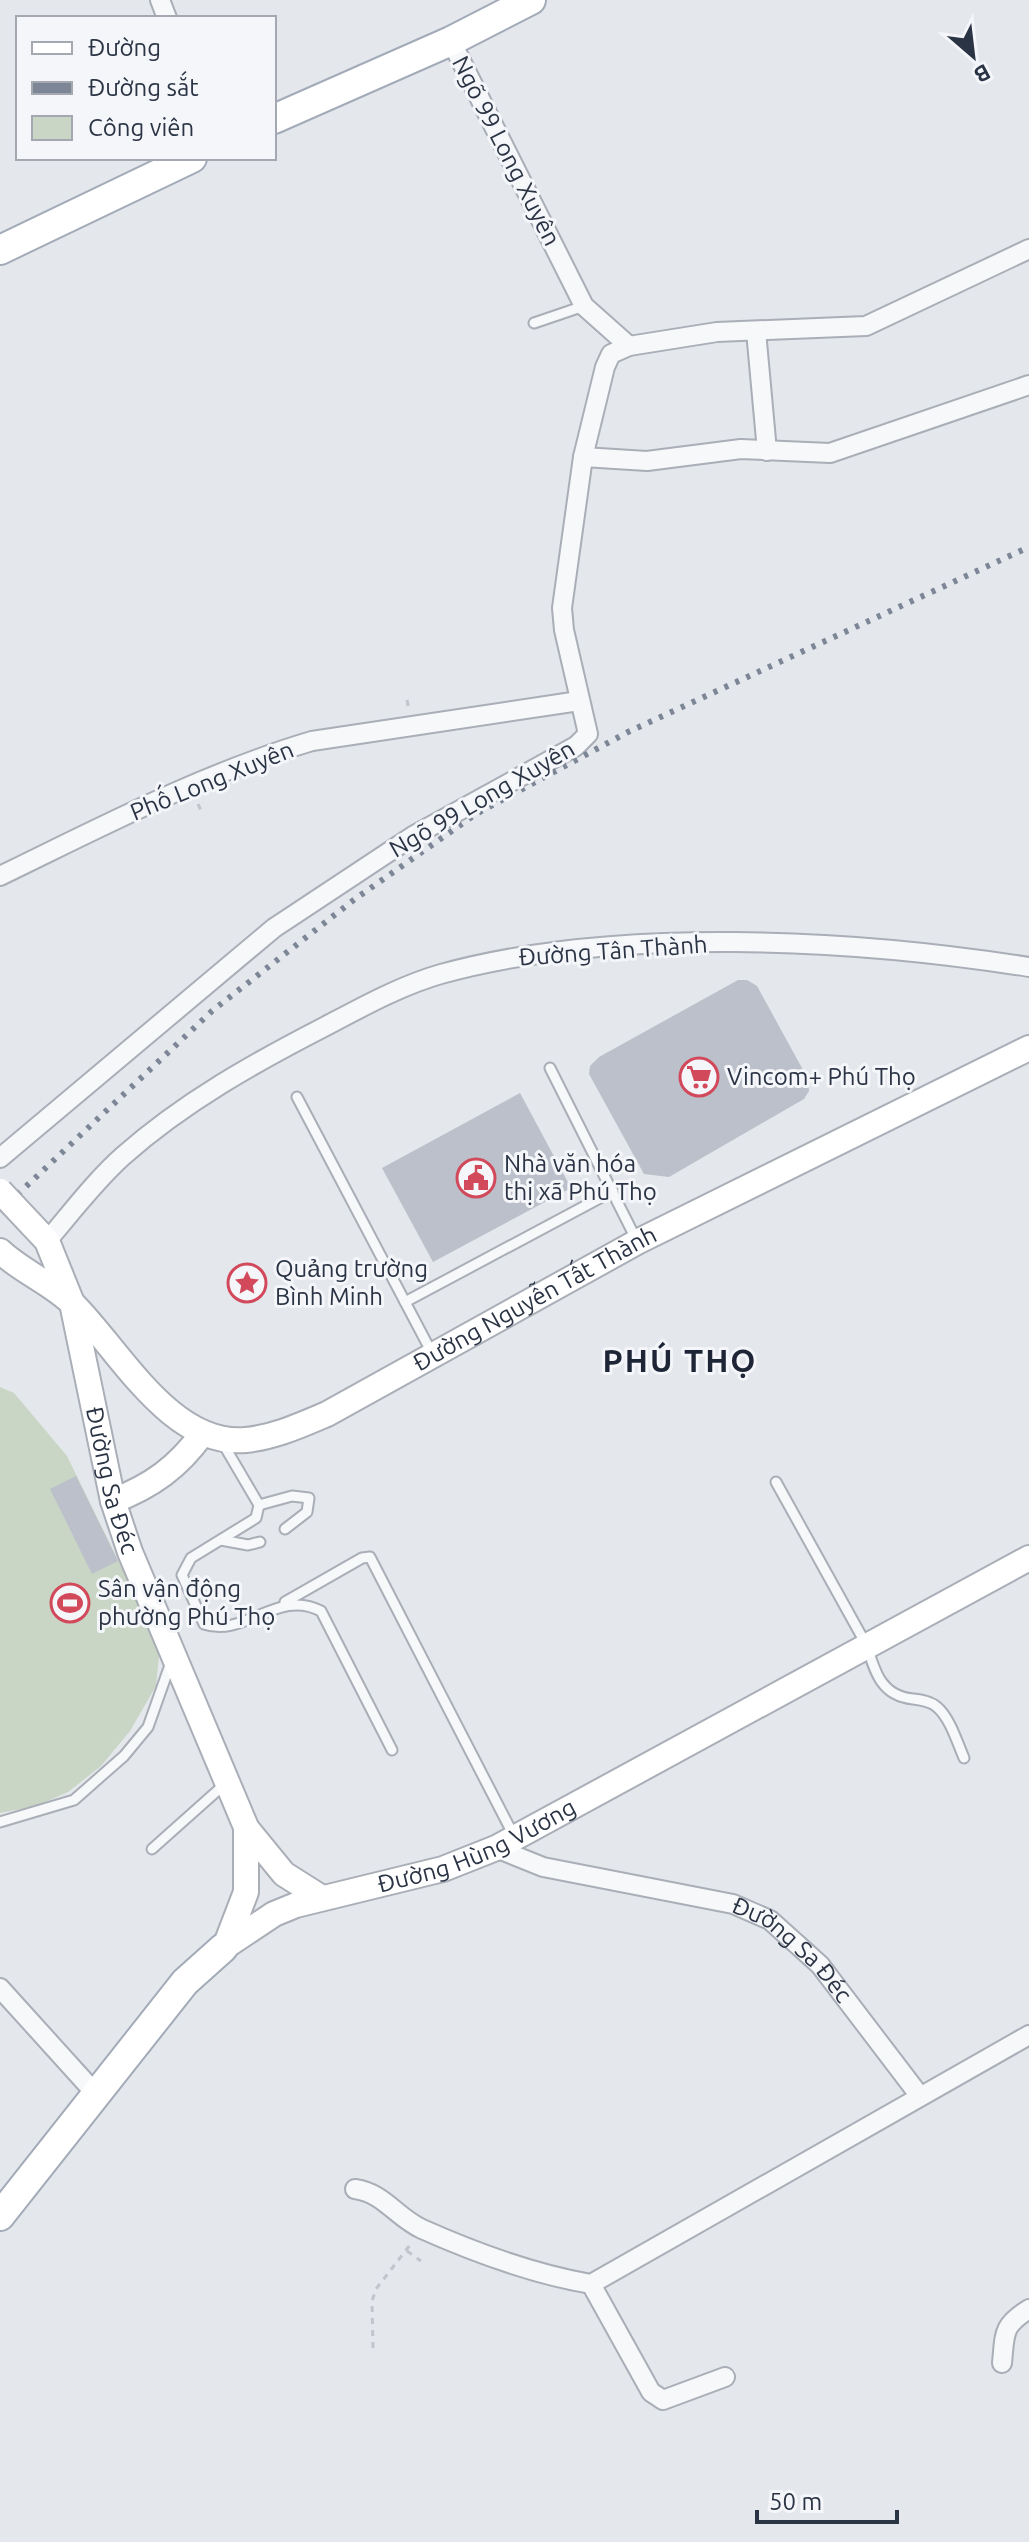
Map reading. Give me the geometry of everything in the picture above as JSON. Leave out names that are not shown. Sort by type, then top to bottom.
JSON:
[{"type":"main road","points":[[276,118],[451,41],[515,3]]},
{"type":"main road","points":[[0,250],[188,160]]},
{"type":"main road","name":"Đường Nguyễn Tất Thành","points":[[211,1436],[244,1440],[288,1430],[327,1414],[637,1242],[1029,1048]]},
{"type":"main road","points":[[0,1191],[39,1232],[72,1303],[137,1379],[211,1436],[165,1475],[113,1501]]},
{"type":"main road","points":[[1,1251],[17,1267],[72,1303]]},
{"type":"main road","name":"Đường Sa Đéc","points":[[72,1303],[113,1501],[173,1654],[246,1827],[284,1874],[322,1898]]},
{"type":"main road","name":"Đường Hùng Vương","points":[[0,2216],[185,1982],[223,1948],[274,1914],[322,1898],[443,1869],[505,1843],[1029,1558]]},
{"type":"main road","name":"Đường Sa Đéc","points":[[223,1948],[246,1892],[246,1827]]},
{"type":"street","name":"Ngõ 99 Long Xuyên","points":[[0,1158],[274,928],[413,836],[583,742],[589,728],[579,701],[562,608],[583,457],[607,360],[611,354],[629,346],[584,306],[451,41]]},
{"type":"street","points":[[629,346],[717,332],[866,326],[1029,249]]},
{"type":"street","points":[[756,331],[767,451]]},
{"type":"street","points":[[583,457],[647,461],[734,450],[842,452],[1029,385]]},
{"type":"street","name":"Phố Long Xuyên","points":[[0,876],[113,821],[291,747],[527,706],[579,701]]},
{"type":"street","name":"Đường Tân Thành","points":[[39,1232],[122,1157],[206,1092],[246,1067],[362,1007],[438,975],[508,958],[573,949],[712,943],[867,949],[1029,967]]},
{"type":"street","name":"Đường Sa Đéc","points":[[505,1843],[543,1867],[733,1904],[770,1920],[820,1965],[919,2095]]},
{"type":"street","points":[[0,1988],[95,2093]]},
{"type":"street","points":[[355,2189],[371,2191],[418,2227],[542,2276],[591,2284],[1029,2035]]},
{"type":"street","points":[[591,2284],[651,2392],[663,2400],[677,2398],[725,2377]]},
{"type":"street","points":[[1002,2363],[1005,2329],[1011,2320],[1029,2309]]},
{"type":"lane","points":[[534,323],[584,306]]},
{"type":"lane","points":[[550,1068],[637,1242]]},
{"type":"lane","points":[[297,1097],[433,1355]]},
{"type":"lane","points":[[405,1302],[613,1191]]},
{"type":"lane","points":[[211,1436],[259,1505],[256,1518],[191,1558],[182,1575],[204,1624],[218,1629],[278,1606],[362,1558],[370,1557],[505,1843]]},
{"type":"lane","points":[[776,1482],[867,1646],[875,1673],[885,1688],[898,1698],[928,1701],[938,1708],[964,1758]]},
{"type":"lane","points":[[259,1505],[292,1496],[309,1498],[307,1512],[285,1529]]},
{"type":"lane","points":[[221,1540],[248,1545],[260,1542]]},
{"type":"lane","points":[[278,1606],[298,1602],[321,1611],[392,1750]]},
{"type":"lane","points":[[0,1822],[74,1800],[124,1756],[148,1727],[166,1685],[173,1654]]},
{"type":"lane","points":[[152,1849],[228,1781]]},
{"type":"path","points":[[373,2348],[372,2301],[376,2289],[407,2251],[418,2227]]},
{"type":"path","points":[[407,2251],[421,2261]]},
{"type":"green space","name":"Sân vận động phường Phú Thọ","points":[[0,1387],[14,1393],[67,1456],[160,1646],[156,1686],[130,1731],[101,1766],[68,1792],[36,1806],[0,1813]]},
{"type":"building","name":"Vincom+ Phú Thọ","points":[[738,980],[747,980],[757,986],[808,1079],[809,1091],[804,1099],[669,1177],[644,1174],[589,1074],[590,1066],[599,1057]]},
{"type":"building","name":"Nhà văn hóa thị xã Phú Thọ","points":[[520,1093],[571,1188],[433,1262],[382,1168]]},
{"type":"building","points":[[76,1476],[118,1561],[92,1574],[50,1489]]},
{"type":"railway","points":[[0,1211],[212,1011],[355,899],[476,814],[628,732],[1029,547]]},
{"type":"place","name":"Vincom+ Phú Thọ","points":[[699,1077]]},
{"type":"place","name":"Nhà văn hóa thị xã Phú Thọ","points":[[476,1178]]},
{"type":"place","name":"Quảng trường Bình Minh","points":[[247,1283]]},
{"type":"place","name":"Sân vận động phường Phú Thọ","points":[[70,1603]]},
{"type":"district","name":"PHÚ THỌ","points":[[680,1361]]}]
